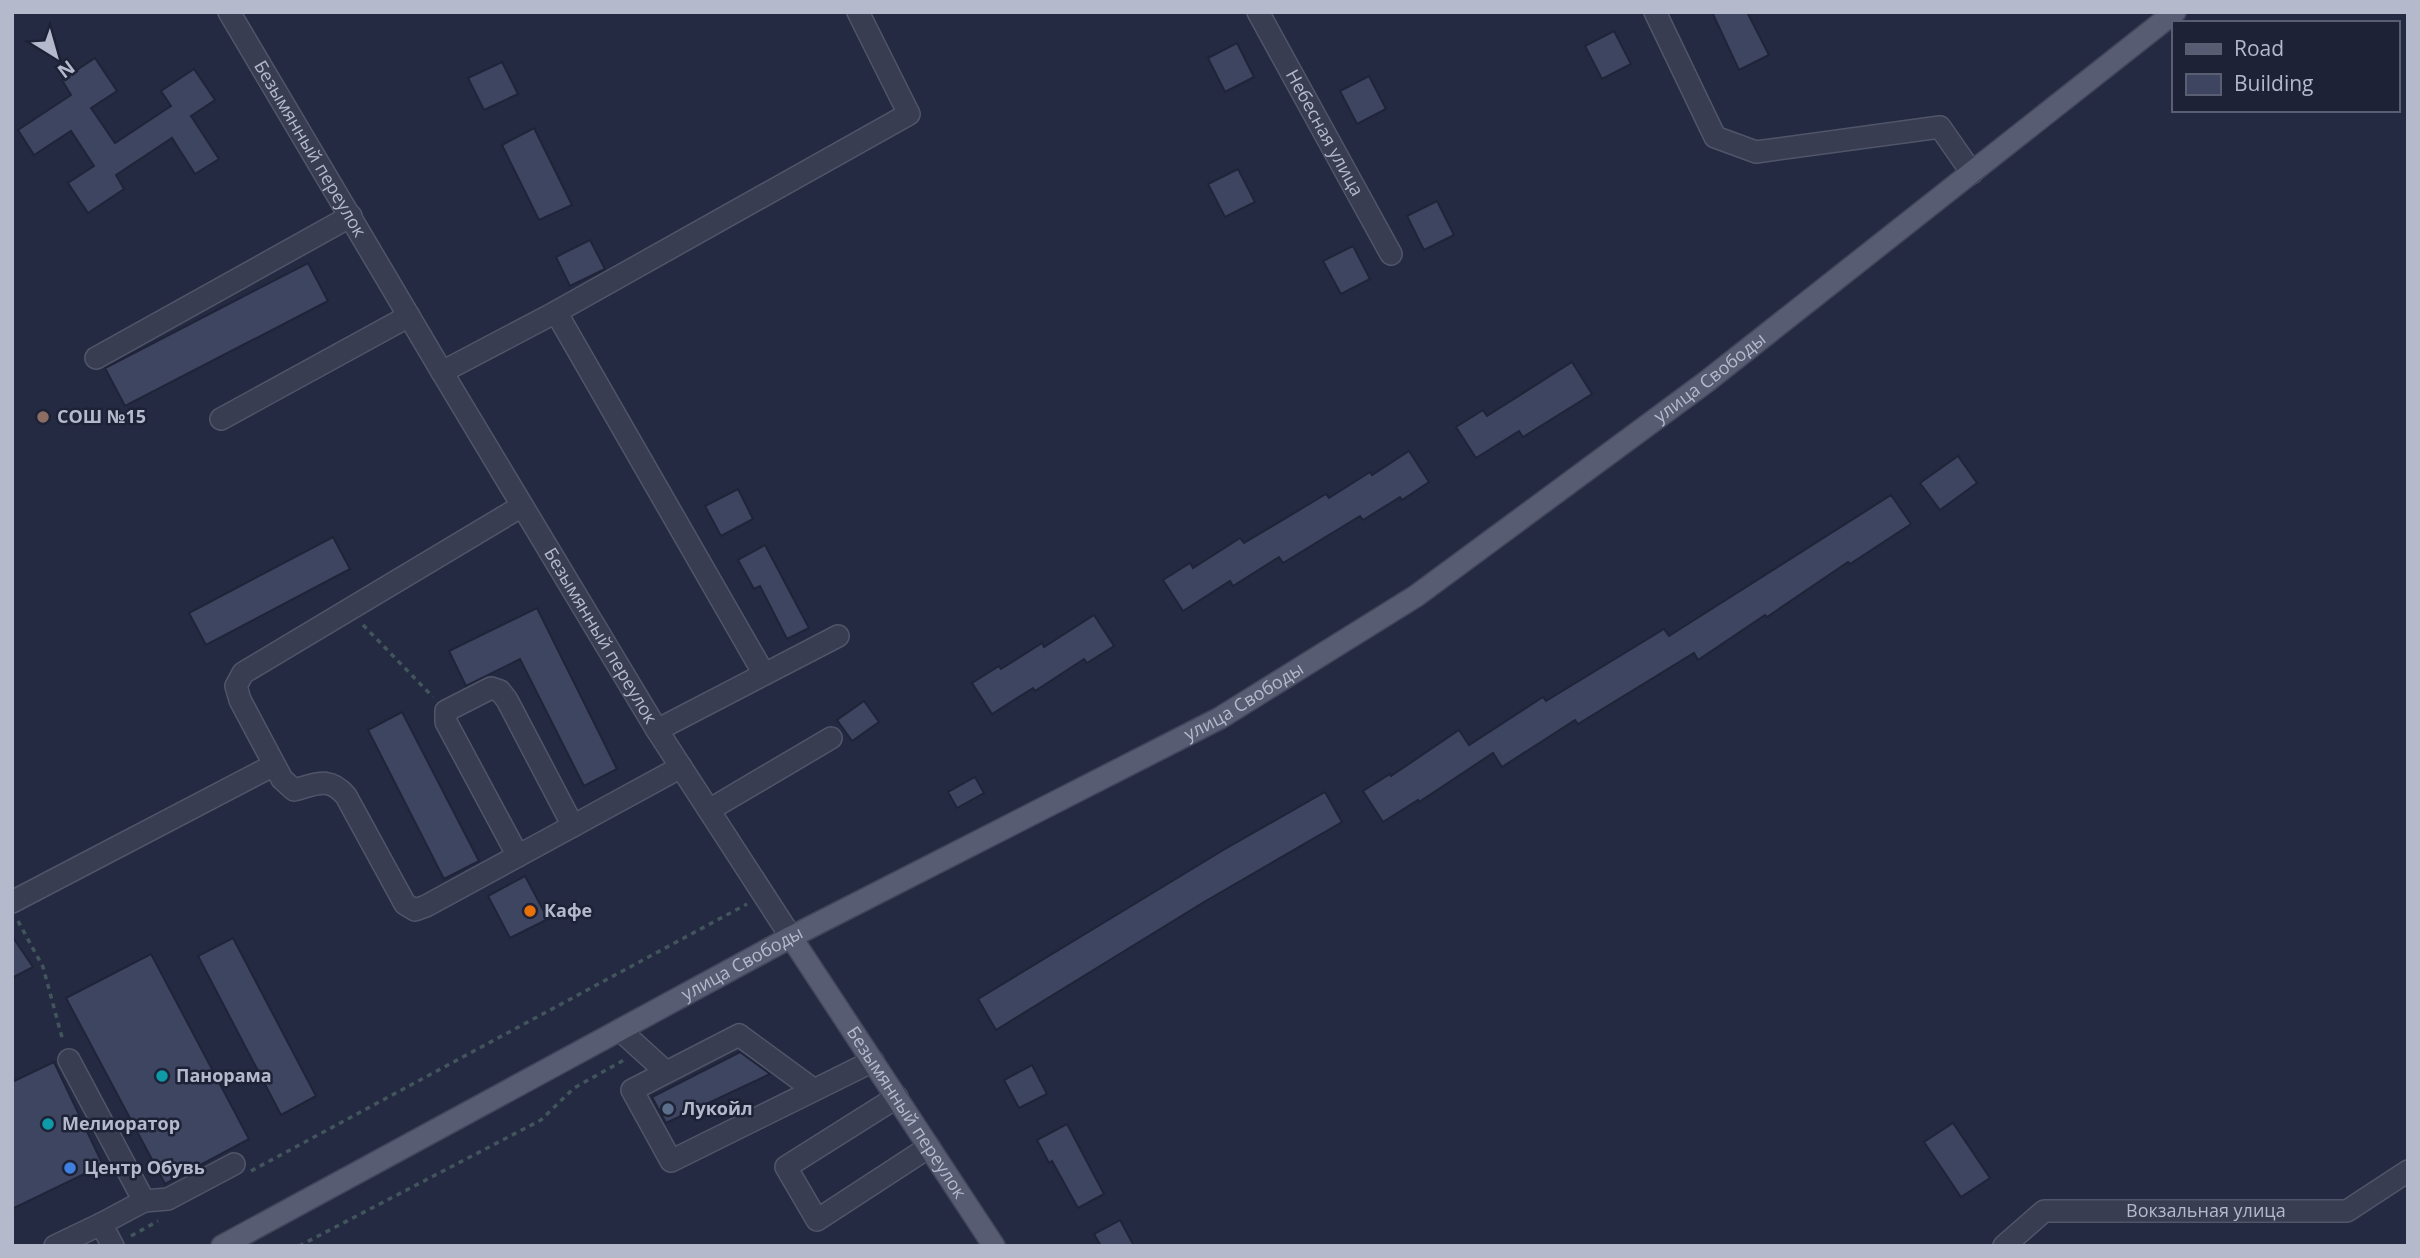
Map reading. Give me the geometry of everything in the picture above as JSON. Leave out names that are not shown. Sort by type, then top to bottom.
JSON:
[{"type":"main road","name":"улица Свободы","points":[[222,1246],[791,937],[1220,718],[1416,596],[1706,382],[2175,12]]},
{"type":"main road","name":"Безымянный переулок","points":[[791,937],[994,1246]]},
{"type":"street","name":"Безымянный переулок","points":[[229,12],[657,730],[791,937]]},
{"type":"street","points":[[442,372],[556,312],[909,114],[858,12]]},
{"type":"street","name":"Небесная улица","points":[[1258,12],[1391,254]]},
{"type":"street","points":[[1656,12],[1715,137],[1756,152],[1940,127],[1972,173]]},
{"type":"street","points":[[96,358],[351,216]]},
{"type":"street","points":[[556,312],[764,674]]},
{"type":"street","points":[[220,419],[409,316]]},
{"type":"street","points":[[522,506],[243,673],[236,686],[240,700],[282,779],[294,790],[328,783],[338,786],[405,904],[415,910],[681,766]]},
{"type":"street","points":[[657,730],[838,636]]},
{"type":"street","points":[[518,856],[446,722],[446,712],[491,688],[500,691],[572,826]]},
{"type":"street","points":[[709,810],[831,738]]},
{"type":"street","points":[[12,902],[274,765]]},
{"type":"street","points":[[620,1030],[666,1072]]},
{"type":"street","points":[[814,1090],[738,1035],[632,1090],[671,1161],[873,1061]]},
{"type":"street","points":[[69,1060],[144,1202]]},
{"type":"street","points":[[897,1097],[786,1167],[817,1220],[929,1147]]},
{"type":"street","points":[[55,1246],[144,1202],[168,1199],[241,1168]]},
{"type":"street","name":"Вокзальная улица","points":[[2004,1246],[2044,1211],[2347,1211],[2408,1171]]},
{"type":"street","points":[[101,1224],[113,1245]]},
{"type":"path","points":[[348,610],[446,712]]},
{"type":"path","points":[[241,1168],[764,895]]},
{"type":"path","points":[[12,910],[43,967],[69,1060]]},
{"type":"path","points":[[299,1246],[541,1120],[574,1088],[642,1050]]},
{"type":"path","points":[[113,1245],[162,1219]]},
{"type":"building","points":[[1712,12],[1747,12],[1769,55],[1739,70]]},
{"type":"building","points":[[1614,31],[1631,64],[1602,79],[1585,46]]},
{"type":"building","points":[[1237,43],[1254,77],[1225,92],[1208,58]]},
{"type":"building","points":[[95,58],[117,91],[91,108],[115,143],[171,106],[161,91],[194,69],[215,100],[191,116],[219,159],[195,174],[172,138],[116,175],[124,189],[88,213],[68,183],[94,166],[71,131],[34,155],[18,130],[71,95],[62,80]]},
{"type":"building","points":[[502,62],[518,94],[484,110],[468,78]]},
{"type":"building","points":[[1369,76],[1386,109],[1357,124],[1340,91]]},
{"type":"building","points":[[534,128],[572,205],[539,220],[502,145]]},
{"type":"building","points":[[1238,169],[1255,202],[1225,217],[1208,184]]},
{"type":"building","points":[[1437,201],[1454,235],[1424,250],[1407,216]]},
{"type":"building","points":[[590,240],[605,269],[570,286],[556,257]]},
{"type":"building","points":[[1353,246],[1370,279],[1341,294],[1323,261]]},
{"type":"building","points":[[308,263],[328,301],[125,406],[105,368]]},
{"type":"building","points":[[1572,362],[1592,394],[1523,437],[1519,431],[1476,458],[1456,427],[1483,410],[1487,416]]},
{"type":"building","points":[[1409,451],[1429,482],[1402,500],[1400,497],[1363,520],[1360,516],[1283,563],[1279,557],[1233,586],[1230,581],[1183,611],[1163,580],[1190,563],[1193,568],[1240,538],[1244,543],[1326,494],[1329,498],[1370,472],[1372,475]]},
{"type":"building","points":[[1958,456],[1977,483],[1940,510],[1920,483]]},
{"type":"building","points":[[738,489],[753,519],[721,536],[705,506]]},
{"type":"building","points":[[1891,495],[1911,524],[1698,660],[1694,653],[1578,724],[1575,720],[1502,767],[1493,753],[1419,802],[1418,800],[1383,822],[1363,791],[1390,774],[1391,776],[1459,730],[1469,745],[1543,697],[1546,701],[1664,629],[1669,636]]},
{"type":"building","points":[[333,537],[350,569],[206,645],[189,613]]},
{"type":"building","points":[[765,545],[809,628],[787,639],[760,586],[754,589],[738,560]]},
{"type":"building","points":[[537,608],[617,769],[584,786],[520,659],[466,686],[449,651]]},
{"type":"building","points":[[1094,615],[1114,646],[1087,663],[1084,659],[1035,691],[1033,688],[992,714],[972,683],[999,666],[1001,669],[1042,643],[1044,647]]},
{"type":"building","points":[[864,701],[879,722],[852,741],[837,720]]},
{"type":"building","points":[[402,712],[479,861],[444,879],[368,730]]},
{"type":"building","points":[[975,777],[984,793],[957,808],[948,792]]},
{"type":"building","points":[[1325,792],[1342,822],[1204,902],[996,1030],[978,999],[1225,849]]},
{"type":"building","points":[[525,876],[548,919],[510,938],[488,896]]},
{"type":"building","points":[[12,936],[33,967],[12,978]]},
{"type":"building","points":[[233,938],[316,1096],[281,1115],[198,956]]},
{"type":"building","name":"Панорама","points":[[151,954],[249,1139],[165,1184],[66,998]]},
{"type":"building","points":[[740,1052],[770,1074],[666,1123],[652,1097]]},
{"type":"building","name":"Мелиоратор","points":[[54,1062],[103,1165],[12,1209],[12,1082]]},
{"type":"building","points":[[1032,1065],[1047,1094],[1019,1108],[1004,1080]]},
{"type":"building","points":[[1953,1123],[1990,1178],[1961,1197],[1924,1142]]},
{"type":"building","points":[[1067,1124],[1104,1194],[1078,1208],[1037,1140]]},
{"type":"building","points":[[1120,1220],[1134,1246],[1101,1246],[1094,1234]]},
{"type":"place","name":"СОШ №15","points":[[43,417]]},
{"type":"place","name":"Кафе","points":[[530,911]]},
{"type":"place","name":"Панорама","points":[[162,1076]]},
{"type":"place","name":"Лукойл","points":[[668,1109]]},
{"type":"place","name":"Мелиоратор","points":[[48,1124]]},
{"type":"place","name":"Центр Обувь","points":[[70,1168]]}]
